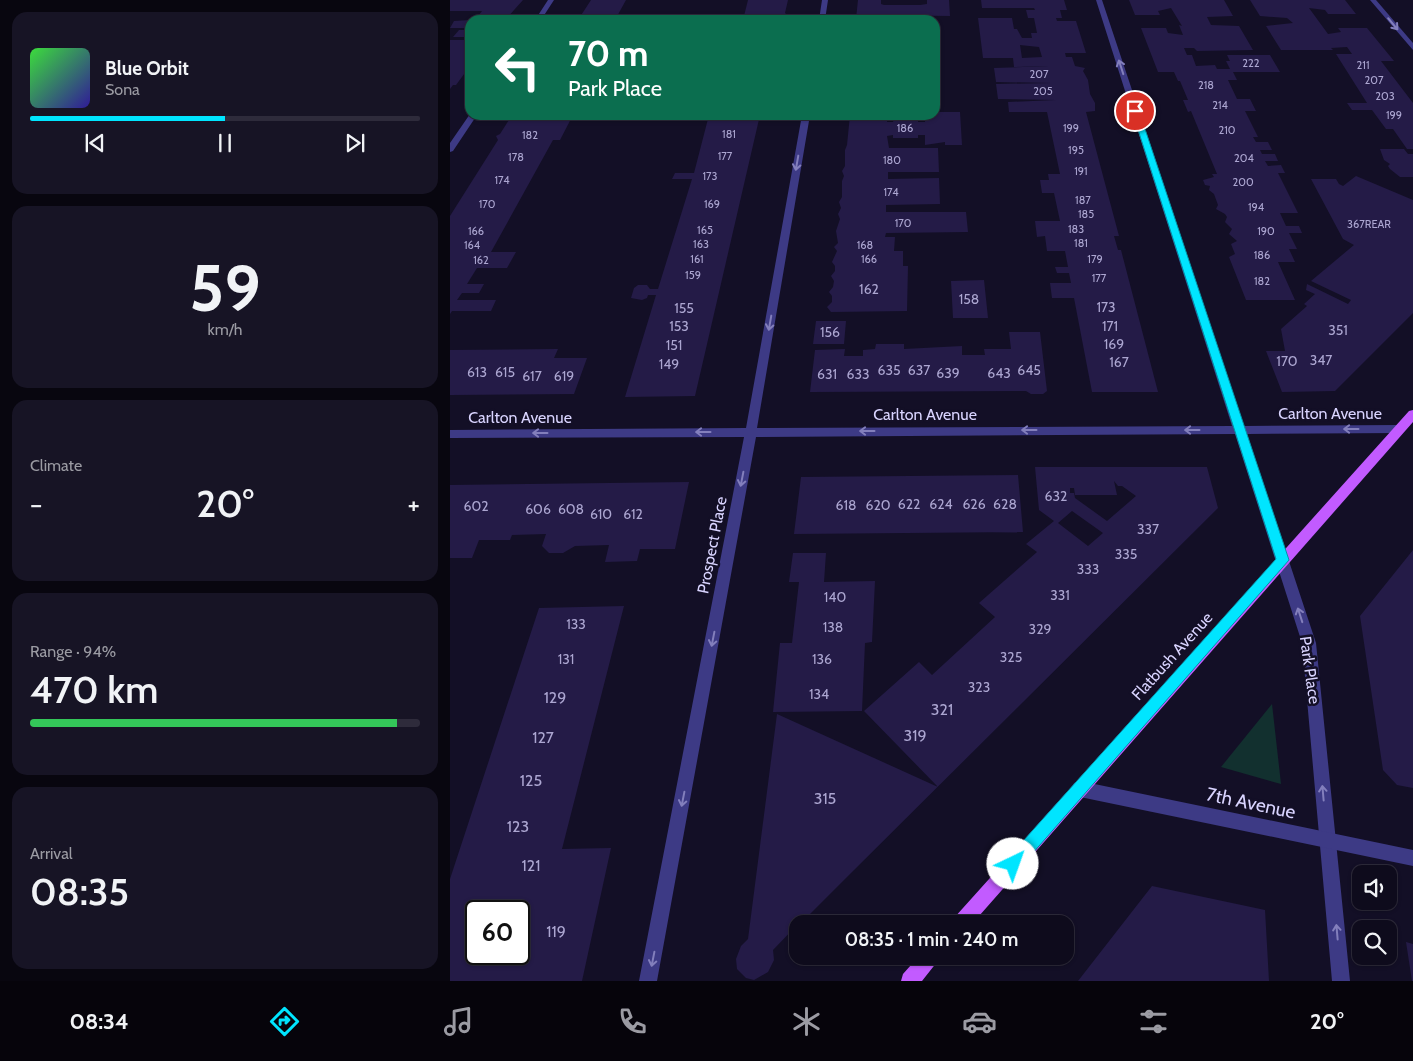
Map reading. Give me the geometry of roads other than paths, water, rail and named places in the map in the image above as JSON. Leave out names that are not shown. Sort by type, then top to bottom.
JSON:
[{"type":"main road","name":"Flatbush Avenue","points":[[968,915],[1413,414]]},
{"type":"main road","points":[[910,981],[924,965]]},
{"type":"street","points":[[542,15],[552,0]]},
{"type":"street","points":[[823,15],[825,0]]},
{"type":"street","name":"Park Place","points":[[1099,0],[1241,429],[1309,643],[1341,981]]},
{"type":"street","points":[[1373,0],[1413,48]]},
{"type":"street","points":[[450,150],[470,120]]},
{"type":"street","name":"Prospect Place","points":[[648,981],[751,432],[805,120]]},
{"type":"street","name":"Carlton Avenue","points":[[450,434],[1400,429]]},
{"type":"street","name":"7th Avenue","points":[[1080,789],[1413,858]]}]
